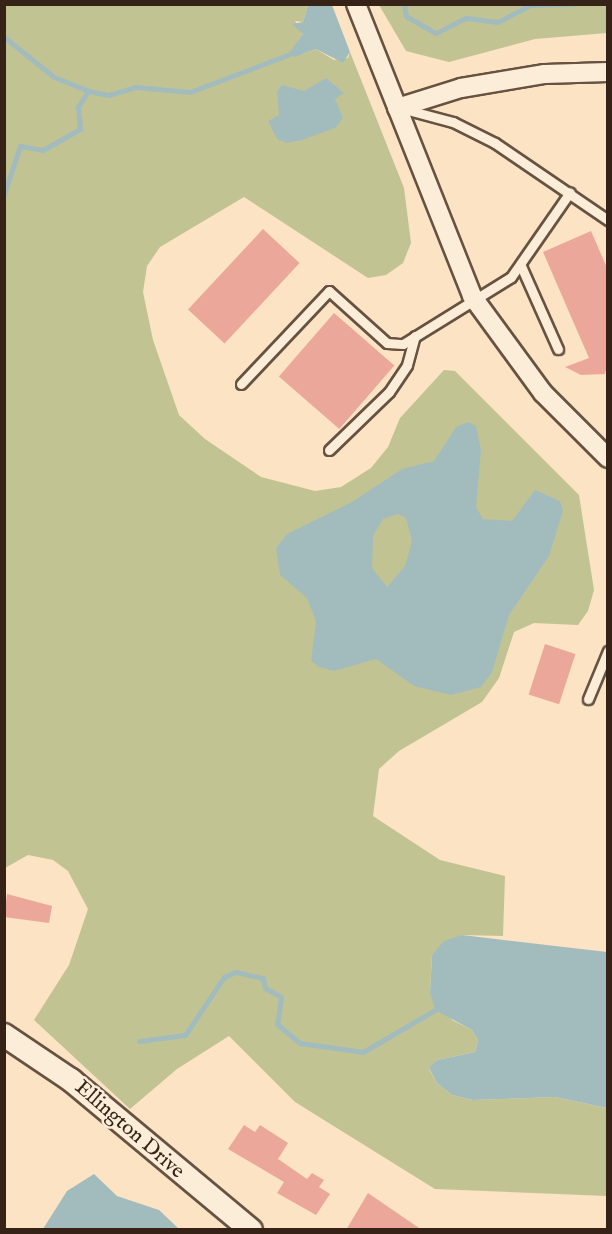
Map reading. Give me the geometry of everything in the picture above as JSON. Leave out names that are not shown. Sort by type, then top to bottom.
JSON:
[{"type":"street","points":[[356,4],[472,296],[543,393],[608,458]]},
{"type":"street","points":[[397,108],[461,88],[545,74],[608,72]]},
{"type":"street","name":"Ellington Drive","points":[[4,1035],[71,1080],[251,1230]]},
{"type":"lane","points":[[397,108],[471,131],[570,192],[608,220]]},
{"type":"lane","points":[[241,384],[328,291],[387,343],[403,344],[472,296],[489,291],[521,266],[570,192]]},
{"type":"lane","points":[[521,266],[558,349]]},
{"type":"lane","points":[[329,450],[389,392],[407,364],[414,336]]},
{"type":"lane","points":[[588,699],[608,651]]},
{"type":"green space","points":[[5,5],[308,5],[303,22],[295,21],[303,33],[298,45],[303,54],[316,49],[334,60],[348,58],[350,52],[404,188],[411,243],[403,263],[386,275],[368,278],[244,197],[160,247],[147,266],[143,292],[153,340],[179,415],[205,439],[261,477],[315,491],[341,487],[371,468],[388,447],[400,418],[444,370],[455,371],[579,495],[594,590],[588,611],[578,625],[534,623],[514,632],[499,678],[482,702],[399,751],[379,769],[373,816],[440,860],[505,876],[503,936],[462,935],[432,955],[430,992],[452,1020],[472,1030],[478,1040],[475,1052],[437,1060],[429,1069],[437,1083],[452,1095],[473,1100],[555,1097],[607,1108],[607,1196],[435,1189],[295,1102],[229,1036],[177,1069],[130,1109],[34,1020],[69,965],[88,909],[68,871],[53,860],[28,855],[5,868]]},
{"type":"green space","points":[[379,5],[607,5],[607,33],[535,39],[449,62],[406,51]]},
{"type":"water","points":[[308,5],[332,5],[350,52],[343,63],[316,49],[295,57],[289,53],[303,34],[292,24],[303,22]]},
{"type":"water","points":[[326,78],[344,93],[335,99],[343,118],[335,128],[287,143],[277,139],[268,121],[279,115],[277,91],[282,85],[304,91]]},
{"type":"water","points":[[468,422],[476,426],[481,450],[476,507],[483,519],[512,521],[535,490],[560,501],[563,511],[549,556],[509,615],[492,672],[481,687],[451,695],[414,686],[376,659],[334,671],[319,667],[311,661],[316,621],[307,598],[280,575],[276,548],[287,534],[352,502],[402,469],[434,461],[456,427]],"holes":[[[398,514],[406,518],[412,541],[405,566],[387,587],[372,568],[373,536],[383,519]]]},
{"type":"water","points":[[462,935],[607,952],[607,1108],[555,1097],[473,1100],[452,1095],[437,1083],[429,1068],[437,1060],[475,1052],[478,1040],[472,1030],[435,1010],[430,992],[432,955],[444,941]]},
{"type":"water","points":[[94,1174],[117,1196],[159,1210],[179,1229],[43,1229],[67,1191]]},
{"type":"building","points":[[263,229],[300,263],[225,344],[188,309]]},
{"type":"building","points":[[591,231],[608,270],[608,362],[605,374],[581,375],[565,367],[589,358],[543,252]]},
{"type":"building","points":[[334,313],[394,365],[339,429],[279,376]]},
{"type":"building","points":[[545,644],[575,654],[559,704],[529,694]]},
{"type":"building","points":[[7,894],[52,906],[49,923],[4,917]]},
{"type":"building","points":[[244,1125],[255,1132],[260,1125],[288,1143],[278,1159],[307,1179],[312,1173],[324,1180],[319,1187],[330,1194],[316,1215],[277,1193],[284,1182],[228,1149]]},
{"type":"building","points":[[368,1193],[422,1230],[346,1230]]},
{"type":"waterway","points":[[404,4],[406,16],[436,33],[466,18],[498,22],[530,5],[573,4]]},
{"type":"waterway","points":[[4,37],[54,77],[88,91]]},
{"type":"waterway","points":[[4,194],[20,146],[43,150],[80,129],[78,107],[88,91],[109,95],[136,87],[190,92],[290,54]]},
{"type":"waterway","points":[[139,1041],[185,1035],[224,977],[236,972],[263,978],[265,988],[281,997],[277,1024],[300,1043],[363,1052],[435,1010]]}]
